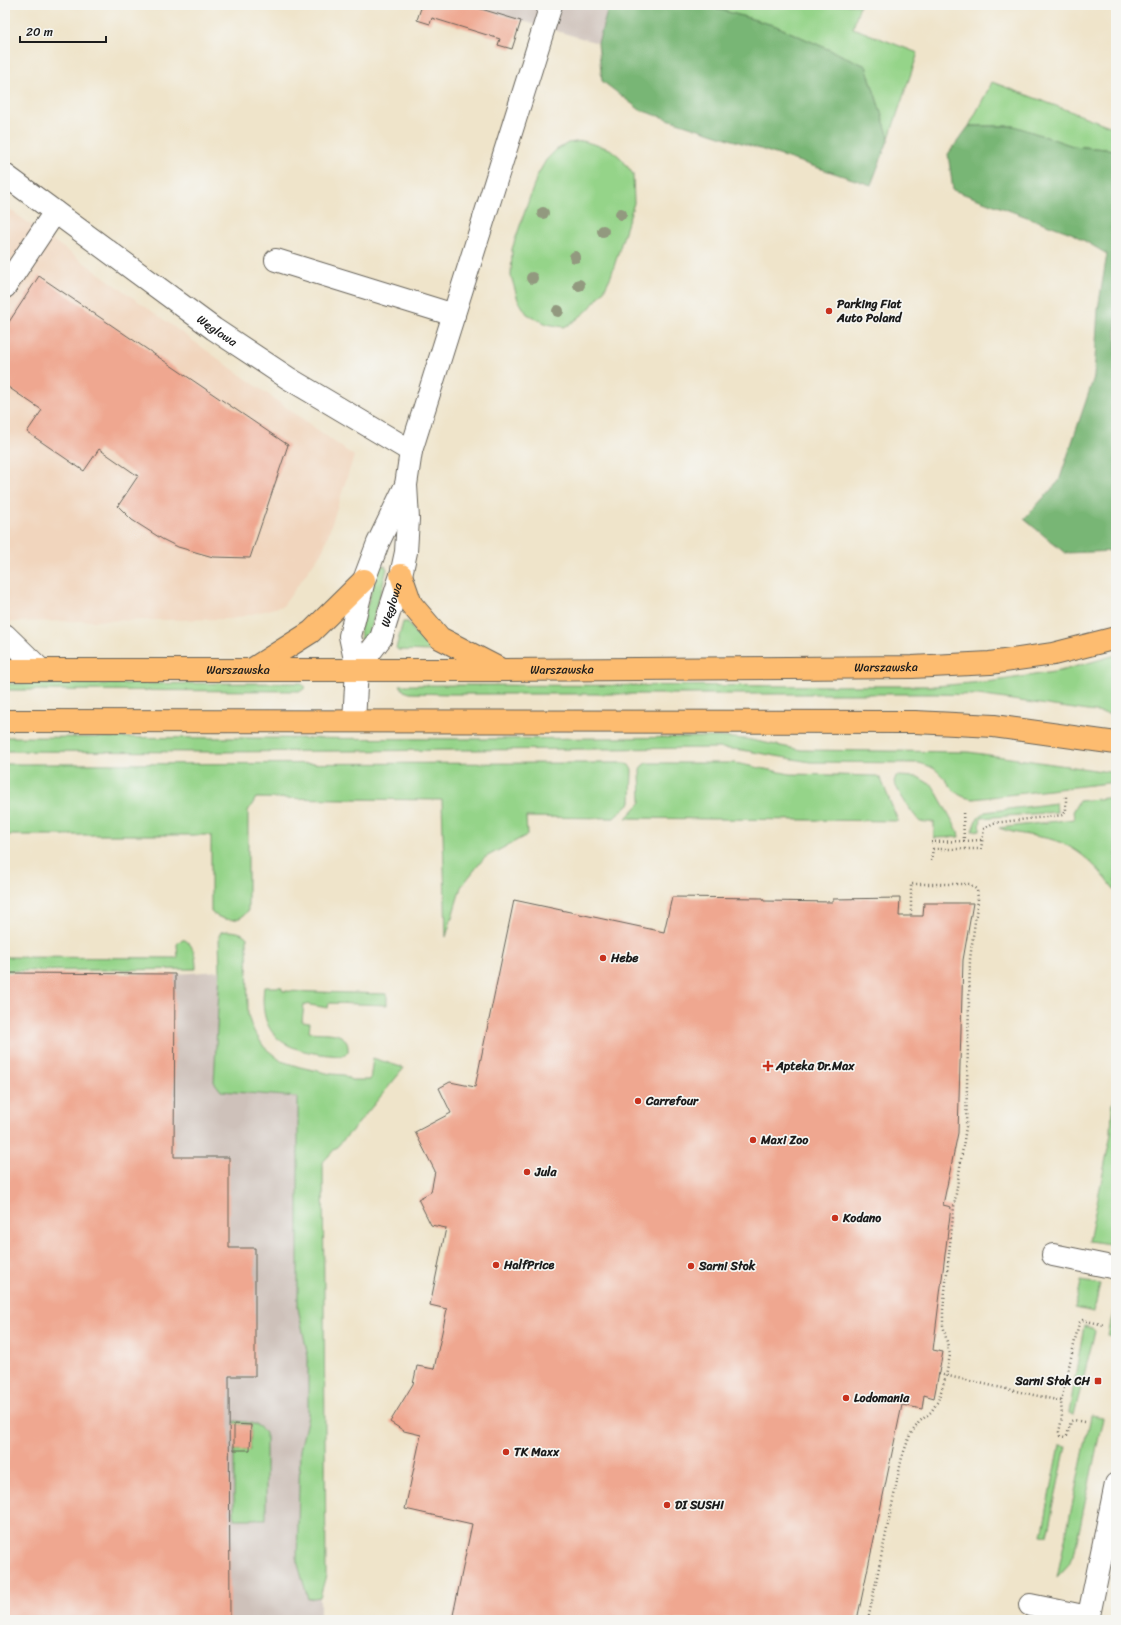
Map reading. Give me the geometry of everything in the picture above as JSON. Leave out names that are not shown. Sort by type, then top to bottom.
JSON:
[{"type":"main road","points":[[401,575],[411,604],[440,638],[502,670]]},
{"type":"main road","points":[[251,670],[311,632],[364,580]]},
{"type":"main road","name":"Warszawska","points":[[5,670],[502,670],[912,667],[990,663],[1053,654],[1116,638]]},
{"type":"main road","points":[[5,720],[915,722],[994,726],[1116,744]]},
{"type":"street","points":[[411,451],[551,5]]},
{"type":"street","name":"Węglowa","points":[[5,175],[214,329],[288,378],[411,451],[406,485],[408,519],[406,552],[401,575],[381,638],[357,669]]},
{"type":"street","points":[[5,287],[55,212]]},
{"type":"street","points":[[276,260],[454,315]]},
{"type":"street","name":"Węglowa","points":[[354,721],[357,669],[350,636],[364,580],[387,522],[406,485]]},
{"type":"street","points":[[5,635],[41,670]]},
{"type":"street","points":[[1054,1255],[1116,1268]]},
{"type":"street","points":[[1030,1605],[1088,1618],[1116,1484]]},
{"type":"path","points":[[931,861],[933,849],[981,848],[981,840],[984,829],[992,823],[1063,815],[1066,811],[1066,795]]},
{"type":"path","points":[[963,811],[964,841]]},
{"type":"path","points":[[932,842],[981,840]]},
{"type":"path","points":[[868,1620],[902,1457],[910,1435],[919,1422],[931,1412],[938,1401],[946,1376],[950,1355],[943,1325],[943,1310],[954,1207],[966,1127],[970,959],[978,899],[977,890],[970,884],[911,884],[911,916]]},
{"type":"path","points":[[1084,1422],[1074,1420],[1071,1421],[1066,1438],[1060,1436],[1059,1432],[1062,1418],[1062,1401],[1079,1324],[1083,1320],[1104,1324]]},
{"type":"path","points":[[939,1374],[1062,1401]]},
{"type":"shaded area","points":[[468,5],[609,5],[598,43]]},
{"type":"shaded area","points":[[5,206],[354,456],[323,550],[283,606],[232,619],[5,622]]},
{"type":"shaded area","points":[[220,971],[233,1084],[289,1088],[345,1138],[323,1162],[326,1575],[320,1597],[320,1620],[5,1620],[5,973],[175,974]]},
{"type":"green space","points":[[609,5],[711,5],[711,7],[776,26],[866,66],[889,138],[871,185],[640,110],[602,81],[598,43]]},
{"type":"green space","points":[[711,5],[860,5],[853,28],[918,53],[889,138],[866,66],[776,26],[711,7]]},
{"type":"green space","points":[[992,82],[1115,128],[1116,125],[1116,150],[1073,146],[1014,126],[969,126]]},
{"type":"green space","points":[[969,126],[1014,126],[1073,146],[1116,150],[1116,551],[1065,553],[1024,519],[1059,481],[1094,377],[1098,309],[1107,254],[1071,233],[953,190],[948,154]]},
{"type":"green space","points":[[583,141],[610,149],[621,158],[633,174],[634,203],[611,276],[603,292],[588,310],[571,324],[563,327],[547,324],[527,314],[518,300],[511,276],[512,249],[537,176],[546,160],[556,150],[568,143]]},
{"type":"green space","points":[[382,565],[387,569],[370,632],[365,640],[361,639],[360,629],[379,567]]},
{"type":"green space","points":[[403,622],[408,622],[415,633],[433,649],[432,651],[398,650],[396,648]]},
{"type":"green space","points":[[1116,655],[1116,715],[978,695],[451,694],[410,693],[404,691],[400,685],[936,686],[995,681],[1060,671]]},
{"type":"green space","points":[[300,683],[306,687],[301,691],[5,690],[5,684]]},
{"type":"green space","points":[[5,737],[484,739],[719,737],[746,739],[801,750],[968,752],[1116,773],[1116,782],[974,799],[967,798],[957,793],[935,769],[919,763],[810,762],[742,750],[719,748],[215,752],[5,751]]},
{"type":"green space","points":[[626,763],[632,770],[631,802],[614,818],[526,817],[527,835],[484,858],[461,887],[446,937],[442,800],[256,798],[248,811],[248,910],[241,917],[231,920],[215,915],[211,912],[211,835],[5,835],[5,764]]},
{"type":"green space","points":[[646,763],[735,763],[790,774],[877,776],[881,779],[898,821],[626,818],[641,802],[640,770]]},
{"type":"green space","points":[[896,776],[918,777],[933,786],[958,831],[959,837],[934,838],[934,822],[920,822],[906,803],[894,782]]},
{"type":"green space","points":[[1116,797],[1116,892],[1103,875],[1088,860],[1070,847],[1050,839],[999,828],[1074,819],[1073,810],[1079,801]]},
{"type":"green space","points":[[1056,803],[1057,812],[981,818],[980,830],[972,831],[976,820],[985,812]]},
{"type":"green space","points":[[221,932],[235,932],[242,934],[247,938],[248,1015],[252,1028],[264,1047],[281,1061],[331,1074],[344,1075],[351,1080],[370,1080],[373,1058],[404,1068],[357,1125],[323,1162],[326,1575],[320,1597],[308,1599],[297,1561],[300,1450],[308,1416],[308,1357],[298,1308],[298,1097],[221,1091],[214,1082],[220,971],[219,936]]},
{"type":"green space","points":[[182,939],[189,943],[194,951],[196,969],[5,971],[5,957],[178,958],[177,944]]},
{"type":"green space","points":[[264,987],[281,987],[283,991],[387,994],[387,1005],[329,1003],[328,1008],[304,1004],[302,1022],[310,1023],[309,1032],[336,1034],[345,1039],[348,1045],[348,1052],[342,1056],[325,1055],[294,1048],[282,1042],[273,1033],[266,1021],[263,1006]]},
{"type":"green space","points":[[1116,1089],[1116,1227],[1112,1248],[1110,1247],[1110,1244],[1089,1241],[1111,1134],[1112,1109]]},
{"type":"green space","points":[[1081,1281],[1100,1284],[1094,1312],[1075,1308]]},
{"type":"green space","points":[[1116,1299],[1116,1338],[1108,1336]]},
{"type":"green space","points":[[1084,1326],[1092,1328],[1095,1331],[1074,1415],[1069,1413]]},
{"type":"green space","points":[[1091,1416],[1103,1418],[1074,1555],[1070,1563],[1057,1577]]},
{"type":"green space","points":[[234,1421],[252,1423],[266,1433],[266,1519],[234,1519],[234,1450],[250,1450],[251,1425],[234,1424]]},
{"type":"green space","points":[[1060,1445],[1066,1446],[1047,1536],[1042,1535]]},
{"type":"building","points":[[422,5],[468,5],[521,21],[512,49],[498,45],[500,39],[432,18],[430,24],[417,20]]},
{"type":"building","points":[[39,276],[288,445],[250,558],[213,557],[178,547],[162,539],[132,520],[118,506],[138,476],[99,449],[84,471],[27,432],[42,410],[5,385],[5,328]]},
{"type":"building","name":"Sarni Stok","points":[[672,897],[763,898],[764,901],[833,902],[833,899],[900,898],[899,916],[923,916],[924,903],[973,903],[963,960],[958,1133],[943,1205],[951,1207],[933,1350],[943,1352],[934,1398],[924,1395],[922,1409],[902,1405],[857,1620],[452,1620],[472,1524],[405,1509],[421,1435],[404,1431],[390,1422],[413,1384],[417,1366],[434,1369],[447,1309],[430,1305],[446,1228],[431,1225],[418,1199],[431,1192],[435,1171],[415,1132],[451,1113],[439,1088],[450,1082],[475,1087],[514,900],[664,932]]},
{"type":"building","points":[[5,973],[175,974],[174,1157],[229,1157],[229,1248],[255,1248],[255,1376],[229,1376],[230,1620],[5,1620]]},
{"type":"building","points":[[234,1424],[251,1425],[250,1450],[234,1450]]},
{"type":"place","name":"Parking Fiat Auto Poland","points":[[829,311]]},
{"type":"place","name":"Hebe","points":[[603,958]]},
{"type":"place","name":"Apteka Dr.Max","points":[[768,1066]]},
{"type":"place","name":"Carrefour","points":[[638,1101]]},
{"type":"place","name":"Maxi Zoo","points":[[753,1140]]},
{"type":"place","name":"Jula","points":[[527,1172]]},
{"type":"place","name":"Kodano","points":[[835,1218]]},
{"type":"place","name":"HalfPrice","points":[[496,1265]]},
{"type":"place","name":"Sarni Stok","points":[[691,1266]]},
{"type":"place","name":"Sarni Stok CH","points":[[1098,1381]]},
{"type":"place","name":"Lodomania","points":[[846,1398]]},
{"type":"place","name":"TK Maxx","points":[[506,1452]]},
{"type":"place","name":"DI SUSHI","points":[[667,1505]]}]
